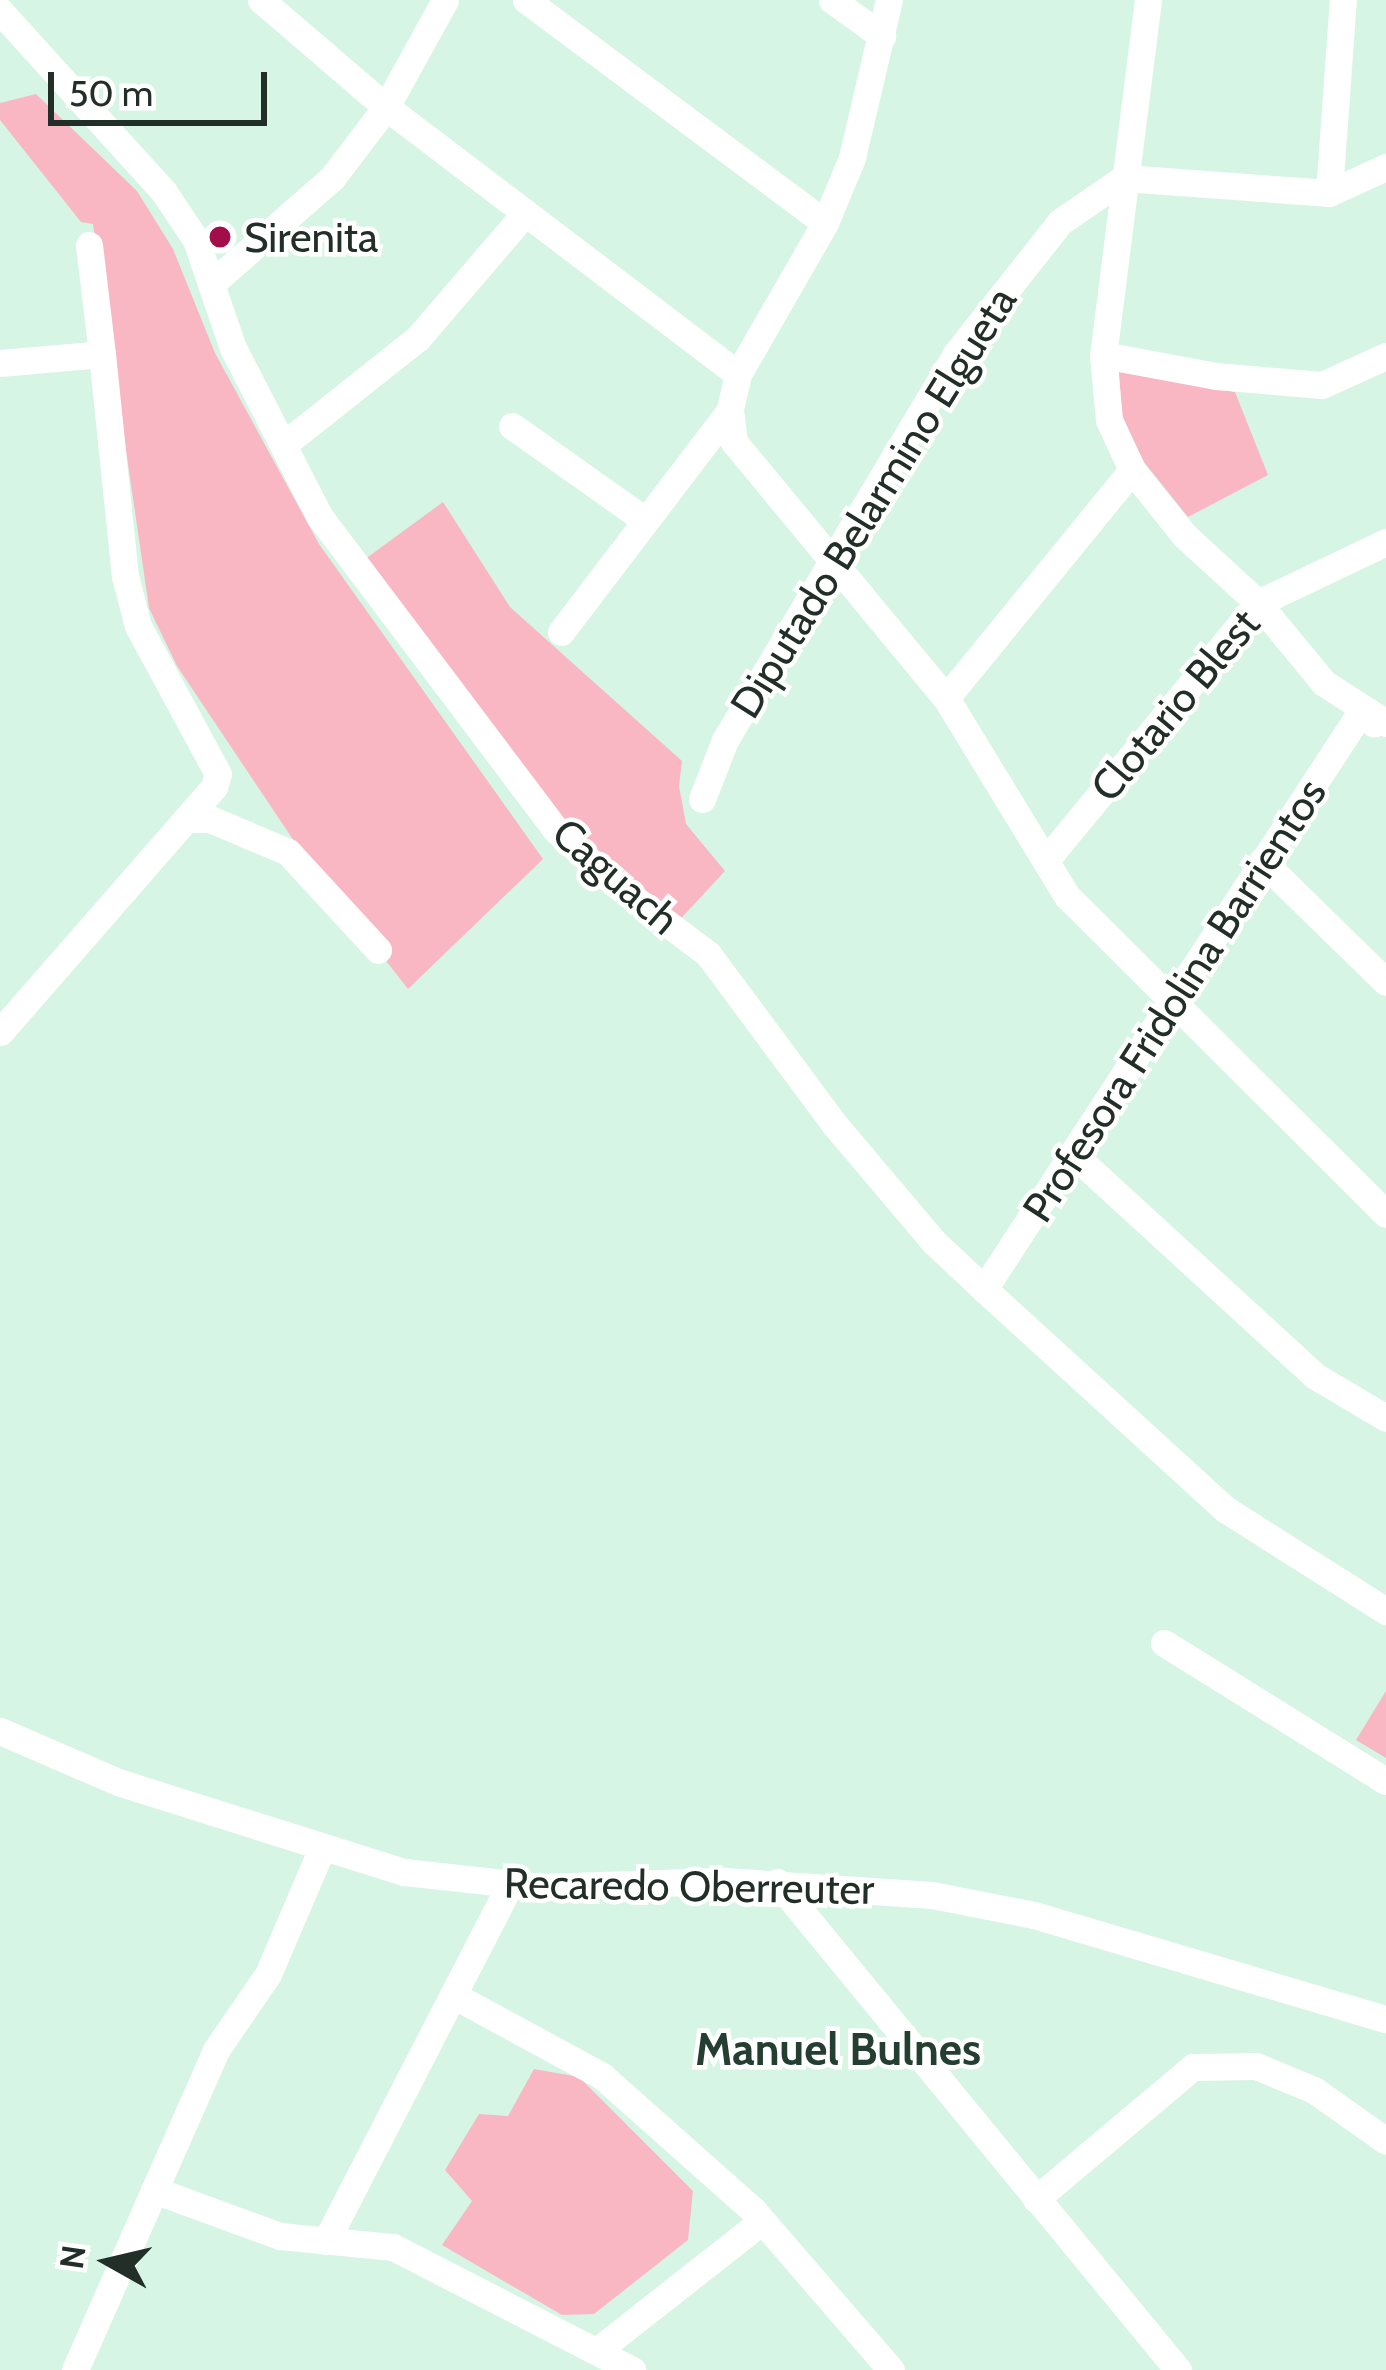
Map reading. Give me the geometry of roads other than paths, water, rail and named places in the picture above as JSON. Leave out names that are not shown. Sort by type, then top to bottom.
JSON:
[{"type":"street","points":[[261,0],[386,107],[738,374]]},
{"type":"street","points":[[212,284],[332,178],[386,107],[445,0]]},
{"type":"street","points":[[526,0],[825,223]]},
{"type":"street","points":[[832,0],[882,36]]},
{"type":"street","points":[[889,0],[852,158],[825,223],[738,374],[730,410],[734,442],[749,466],[831,556],[946,698],[1067,896],[1386,1214]]},
{"type":"street","points":[[1148,0],[1103,355],[1108,420],[1132,470],[1184,535],[1258,602],[1324,683],[1374,717],[1386,739]]},
{"type":"street","points":[[1329,193],[1345,1]]},
{"type":"street","name":"Caguach","points":[[0,11],[164,192],[196,240],[233,348],[320,517],[556,830],[707,954],[836,1125],[934,1242],[1225,1509],[1386,1611]]},
{"type":"street","points":[[1124,178],[1329,193],[1386,167]]},
{"type":"street","name":"Diputado Belarmino Elgueta","points":[[702,799],[725,740],[955,355],[1010,280],[1060,223],[1124,178]]},
{"type":"street","points":[[283,445],[418,338],[525,213]]},
{"type":"street","points":[[0,1032],[214,787],[218,774],[138,626],[125,576],[89,245]]},
{"type":"street","points":[[0,363],[102,354]]},
{"type":"street","points":[[1103,355],[1216,376],[1322,385],[1386,356]]},
{"type":"street","points":[[561,632],[730,410]]},
{"type":"street","points":[[512,426],[645,520]]},
{"type":"street","points":[[946,698],[1132,470]]},
{"type":"street","name":"Clotario Blest","points":[[1046,860],[1258,602],[1386,542]]},
{"type":"street","name":"Profesora Fridolina Barrientos","points":[[984,1289],[1262,861],[1374,717]]},
{"type":"street","points":[[186,819],[210,819],[288,851],[378,950]]},
{"type":"street","points":[[1262,861],[1386,982]]},
{"type":"street","points":[[1074,1155],[1315,1376],[1386,1418]]},
{"type":"street","points":[[1164,1643],[1386,1781]]},
{"type":"street","name":"Recaredo Oberreuter","points":[[0,1731],[118,1782],[404,1872],[510,1885],[777,1882],[932,1895],[1034,1915],[1386,2019]]},
{"type":"street","points":[[75,2370],[216,2050],[268,1974],[322,1848]]},
{"type":"street","points":[[777,1882],[1178,2370]]},
{"type":"street","points":[[326,2241],[510,1885]]},
{"type":"street","points":[[453,1995],[602,2076],[761,2221],[891,2370]]},
{"type":"street","points":[[1036,2199],[1193,2067],[1256,2066],[1314,2090],[1386,2141]]},
{"type":"street","points":[[154,2190],[233,2223],[326,2241],[393,2247],[632,2370]]},
{"type":"street","points":[[598,2350],[761,2221]]},
{"type":"place","name":"Sirenita","points":[[220,237]]},
{"type":"district","name":"Manuel Bulnes","points":[[838,2050]]}]
